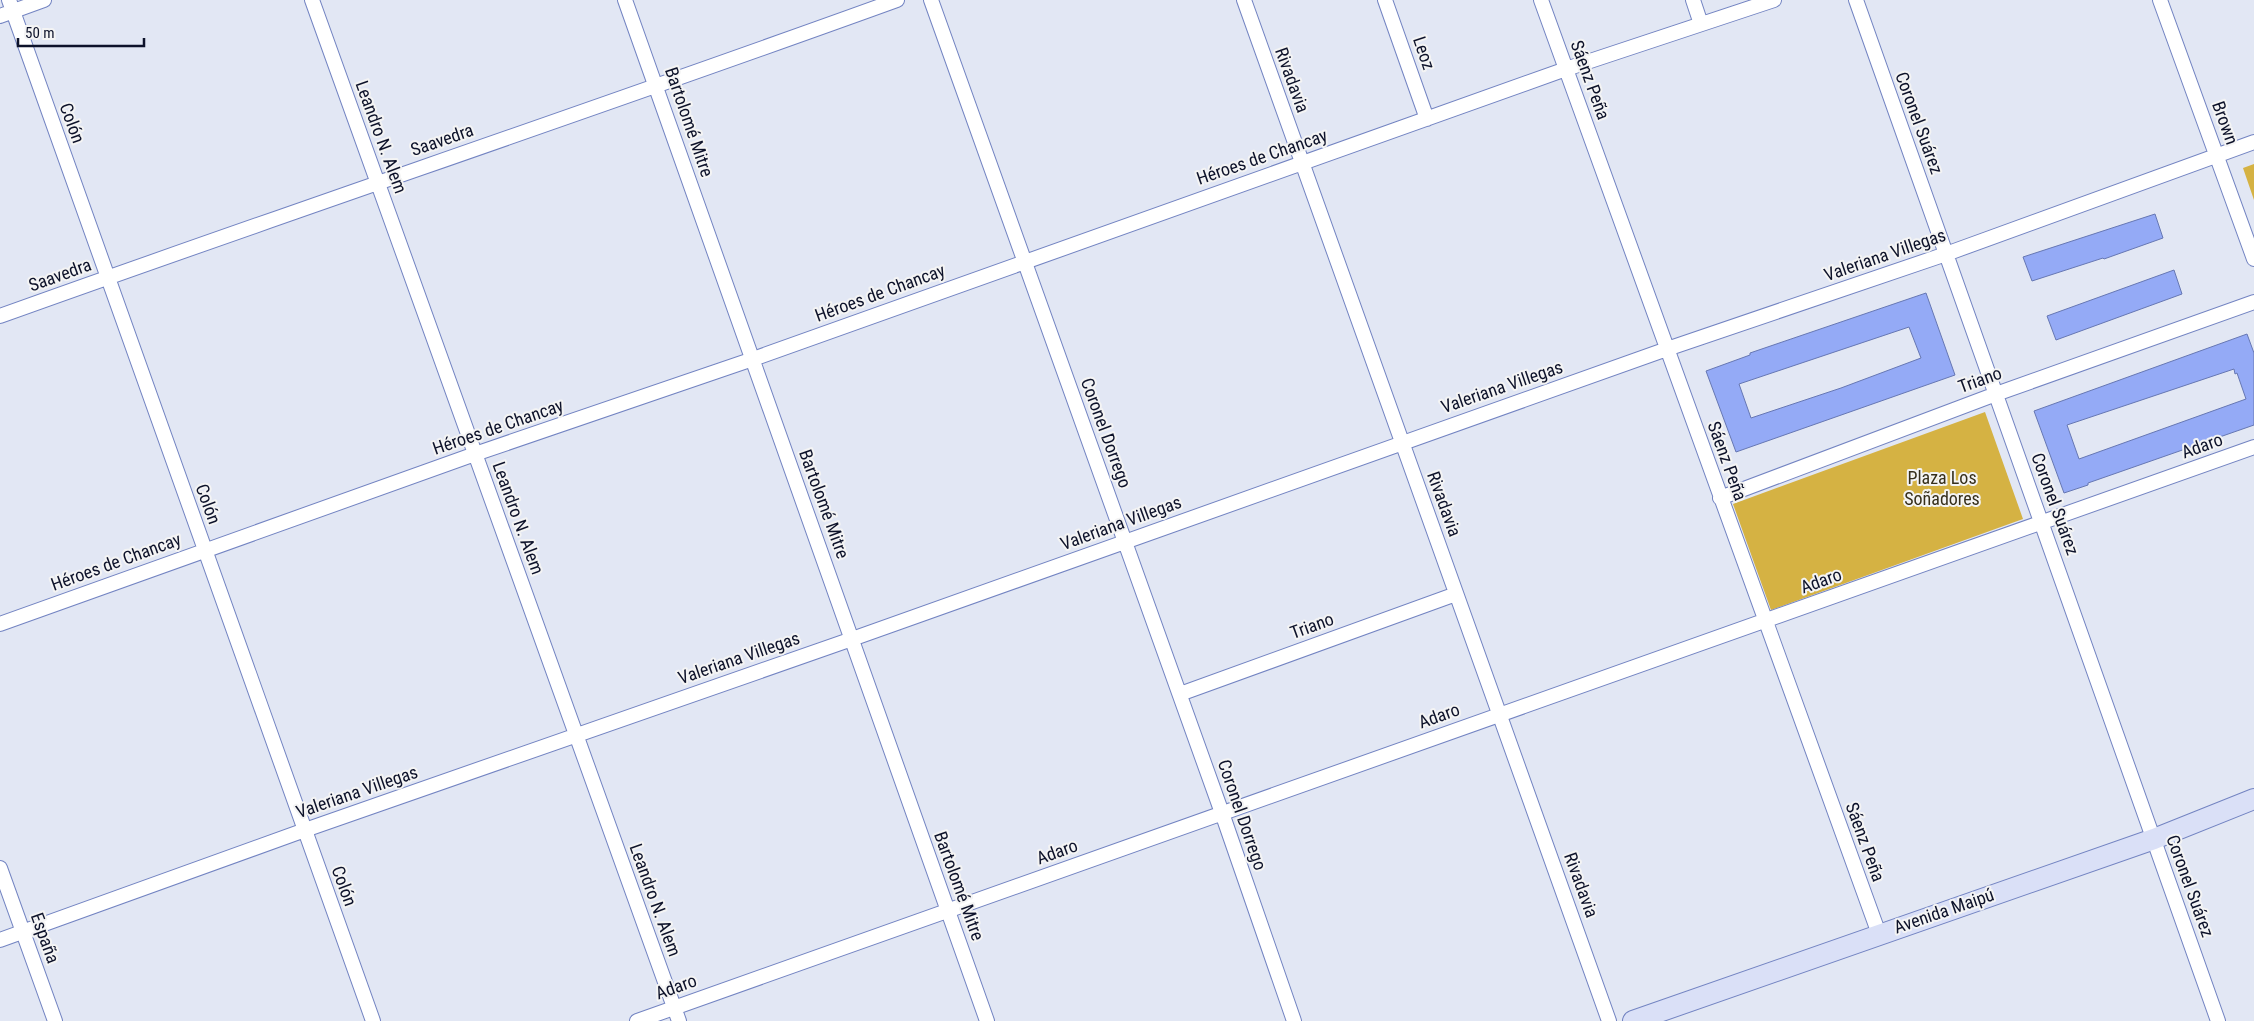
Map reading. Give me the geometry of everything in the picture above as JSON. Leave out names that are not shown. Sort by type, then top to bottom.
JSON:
[{"type":"main road","name":"Avenida Maipú","points":[[1632,1021],[2154,839],[2254,799]]},
{"type":"street","points":[[7,9],[44,0]]},
{"type":"street","name":"Leandro N. Alem","points":[[312,0],[676,1014]]},
{"type":"street","name":"Bartolomé Mitre","points":[[626,0],[987,1021]]},
{"type":"street","name":"Saavedra","points":[[0,316],[378,182],[656,87],[897,0]]},
{"type":"street","name":"Coronel Dorrego","points":[[931,0],[1180,694],[1294,1021]]},
{"type":"street","name":"Rivadavia","points":[[1244,0],[1609,1021]]},
{"type":"street","name":"Leoz","points":[[1385,0],[1427,119]]},
{"type":"street","name":"Sáenz Peña","points":[[1541,0],[1764,621],[1879,934]]},
{"type":"street","points":[[1693,0],[1701,24]]},
{"type":"street","name":"Héroes de Chancay","points":[[0,624],[475,454],[753,360],[1025,261],[1566,70],[1774,0]]},
{"type":"street","name":"Coronel Suárez","points":[[1856,0],[2218,1021]]},
{"type":"street","name":"Brown","points":[[2160,0],[2254,260]]},
{"type":"street","name":"Colón","points":[[7,9],[108,277],[373,1021]]},
{"type":"street","name":"Valeriana Villegas","points":[[0,940],[576,734],[852,640],[1667,349],[1946,254],[2254,142]]},
{"type":"street","name":"Triano","points":[[1720,498],[1996,394],[2254,302]]},
{"type":"street","name":"Adaro","points":[[637,1021],[676,1014],[948,910],[2254,447]]},
{"type":"street","name":"Triano","points":[[1180,694],[1456,594]]},
{"type":"street","name":"España","points":[[0,868],[55,1021]]},
{"type":"green space","points":[[2254,164],[2254,200],[2243,168]]},
{"type":"green space","name":"Plaza Los Soñadores","points":[[1985,412],[2023,519],[1771,610],[1733,504]]},
{"type":"building","points":[[2155,214],[2163,238],[2104,259],[2032,281],[2023,257]]},
{"type":"building","points":[[2174,270],[2182,294],[2056,340],[2047,316]]},
{"type":"building","points":[[1926,293],[1955,375],[1736,452],[1706,371],[1750,355],[1750,353]],"holes":[[[1909,327],[1921,358],[1841,388],[1751,418],[1739,384]]]},
{"type":"building","points":[[2247,334],[2254,353],[2254,425],[2064,493],[2034,411]],"holes":[[[2234,369],[2235,374],[2237,373],[2246,399],[2079,459],[2067,425]]]}]
